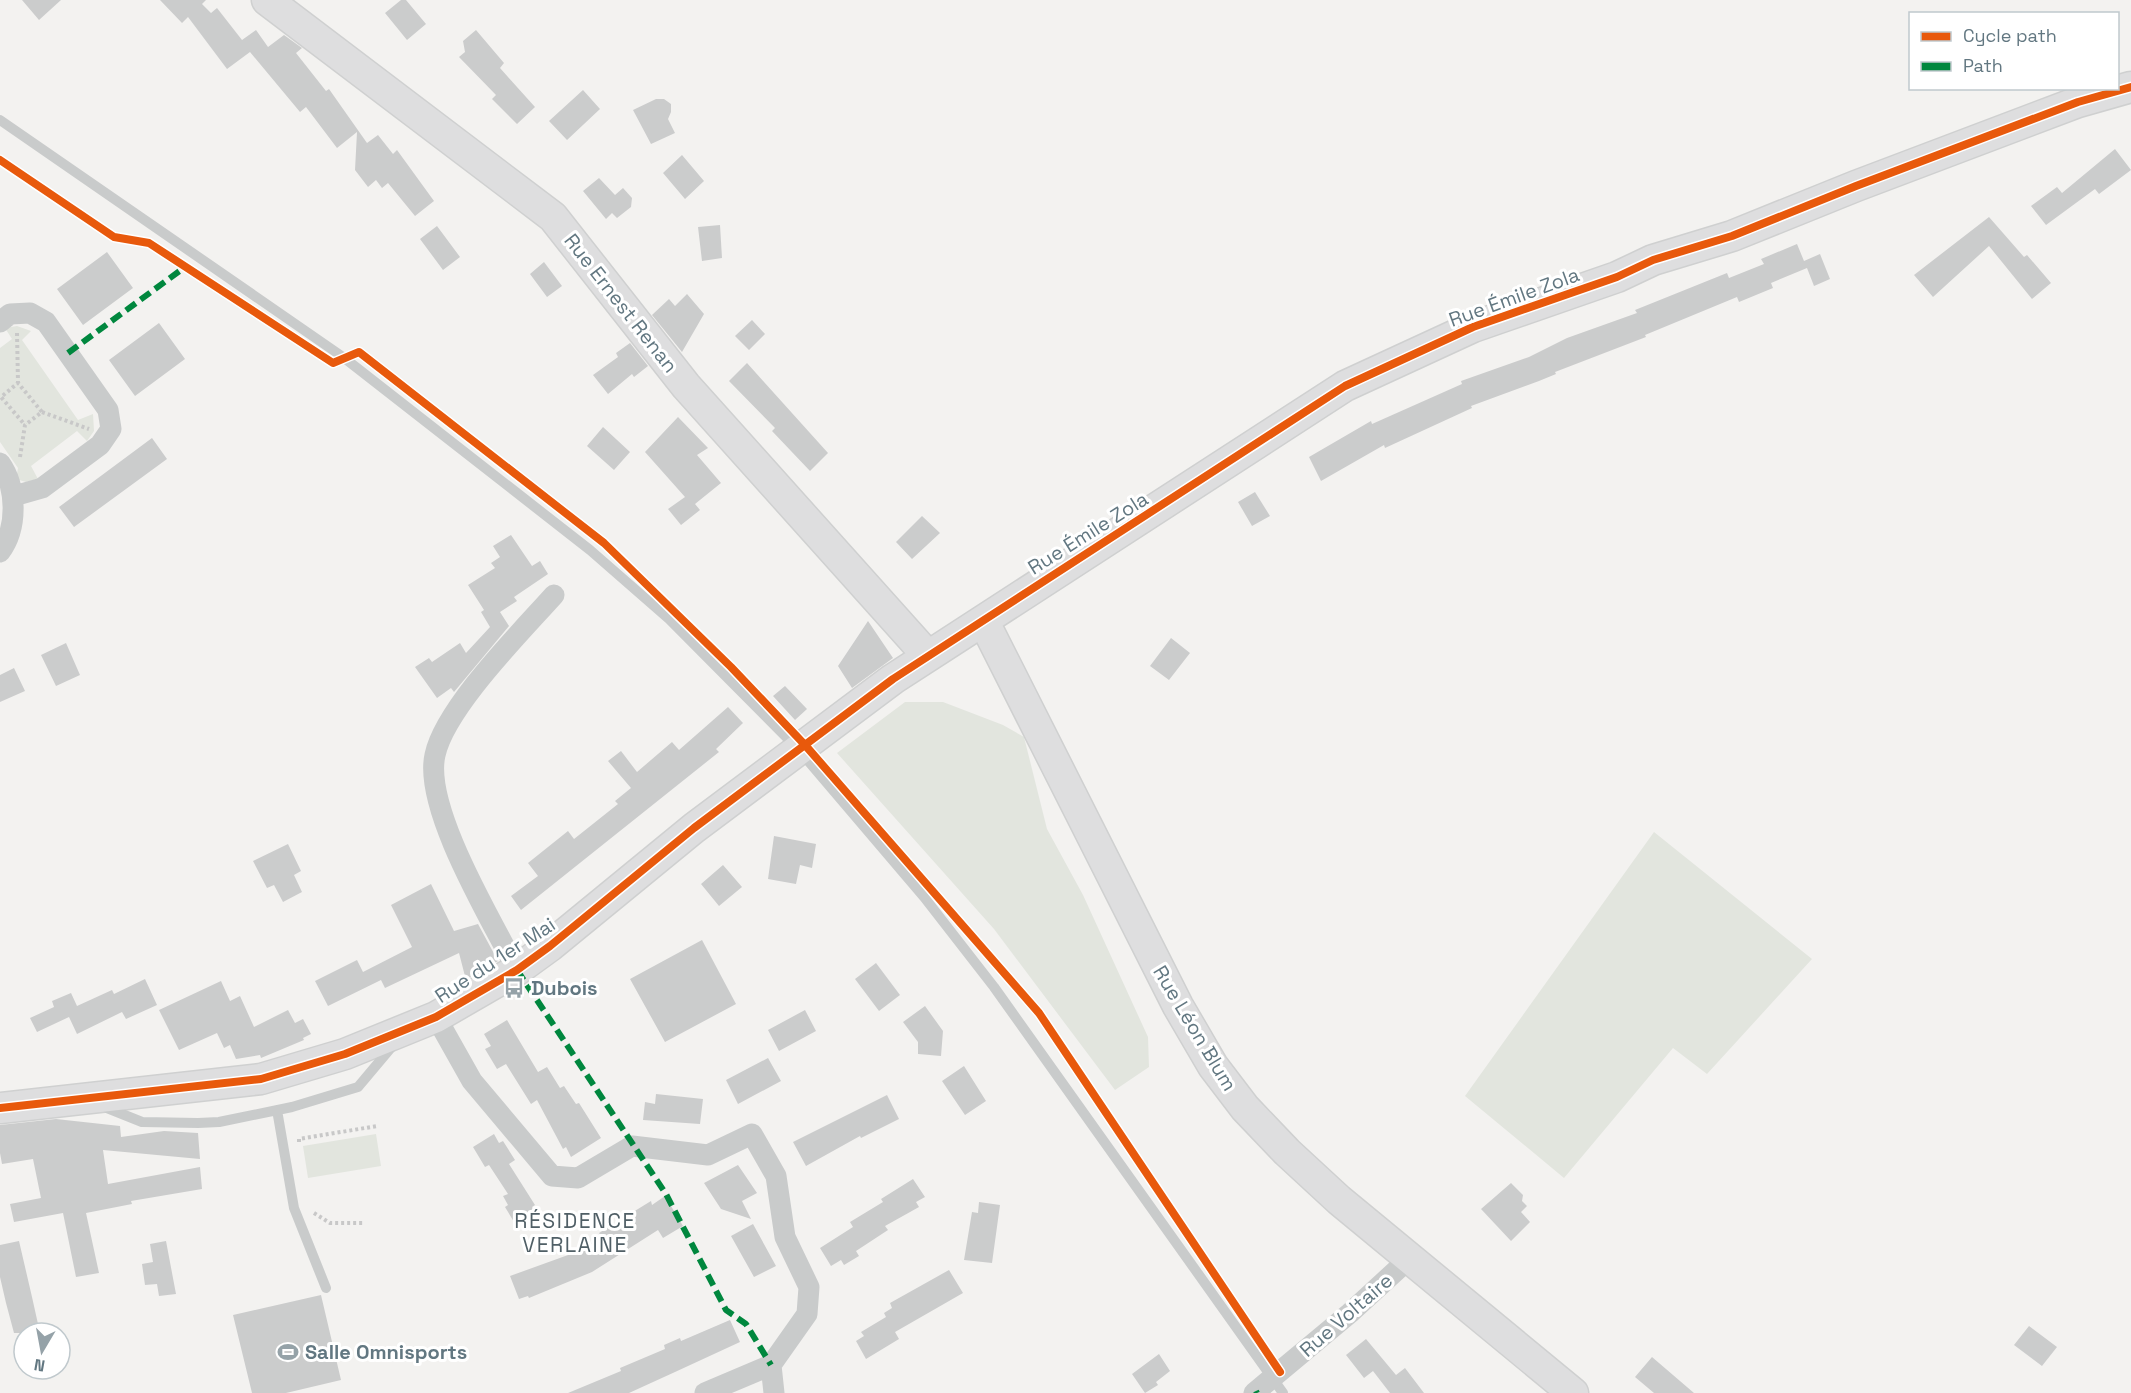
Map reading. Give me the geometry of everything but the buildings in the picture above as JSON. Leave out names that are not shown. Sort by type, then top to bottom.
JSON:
[{"type":"street","name":"Rue Ernest Renan","points":[[267,0],[554,217],[686,386],[928,656]]},
{"type":"street","name":"Rue Émile Zola","points":[[928,656],[984,622],[1032,588],[1345,386],[1473,327],[1617,277],[1653,260],[1732,236],[1856,186],[2078,102],[2131,87]]},
{"type":"street","points":[[8,318],[30,314],[46,322],[108,410],[111,429],[100,445],[42,488],[14,496]]},
{"type":"street","points":[[0,463],[6,472],[14,496],[12,518],[0,552]]},
{"type":"street","points":[[517,970],[444,820],[434,785],[435,754],[452,718],[493,663],[554,595]]},
{"type":"street","name":"Rue Léon Blum","points":[[984,622],[1178,1006],[1214,1066],[1245,1108],[1287,1152],[1406,1256],[1573,1393]]},
{"type":"street","name":"Rue du 1er Mai","points":[[0,1108],[35,1102],[102,1098],[261,1079],[345,1054],[436,1017],[517,970],[593,914],[694,828],[798,749],[928,656]]},
{"type":"street","points":[[436,1017],[472,1081],[552,1176],[578,1178],[632,1146],[708,1155],[752,1134],[776,1176],[784,1237],[809,1287],[807,1314],[771,1365],[705,1393]]},
{"type":"street","name":"Rue Voltaire","points":[[1254,1393],[1278,1385],[1399,1268],[1406,1256]]},
{"type":"street","points":[[771,1365],[774,1393]]},
{"type":"lane","points":[[0,120],[267,303],[414,411],[590,550],[669,619],[798,749],[924,897],[994,987],[1278,1385]]},
{"type":"lane","points":[[102,1098],[107,1108],[142,1122],[219,1122],[277,1110],[358,1087],[406,1029]]},
{"type":"lane","points":[[277,1110],[294,1208],[326,1288]]},
{"type":"path","points":[[8,318],[18,383],[42,412],[106,436]]},
{"type":"path","points":[[18,383],[1,396],[25,425],[42,412]]},
{"type":"path","points":[[300,1150],[299,1139],[377,1126]]},
{"type":"path","points":[[312,1210],[330,1223],[364,1223]]},
{"type":"shaded area","points":[[17,326],[31,331],[22,340],[78,420],[93,414],[94,431],[87,441],[77,431],[31,466],[38,479],[26,482],[16,479],[18,468],[0,442],[0,348],[12,339],[5,328]]},
{"type":"shaded area","points":[[905,702],[943,702],[1003,725],[1024,737],[1047,829],[1083,895],[1148,1037],[1149,1067],[1115,1090],[994,929],[837,753]]},
{"type":"shaded area","points":[[1654,832],[1812,959],[1707,1074],[1673,1048],[1564,1178],[1465,1096]]},
{"type":"shaded area","points":[[376,1134],[381,1166],[308,1178],[303,1146]]},
{"type":"marked path","points":[[68,353],[185,267]]},
{"type":"marked path","points":[[517,970],[666,1194],[726,1310],[746,1324],[771,1365]]},
{"type":"cycle path","points":[[0,1108],[261,1079],[345,1054],[436,1017],[517,970],[550,946],[694,828],[893,679],[1345,386],[1473,327],[1617,277],[1653,260],[1732,236],[1856,186],[2078,102],[2131,87]]},
{"type":"cycle path","points":[[0,160],[114,237],[149,243],[333,363],[359,352],[604,543],[731,667],[805,745],[1039,1013],[1280,1372]]},
{"type":"place","name":"Dubois","points":[[514,988]]},
{"type":"place","name":"Salle Omnisports","points":[[288,1352]]},
{"type":"district","name":"RÉSIDENCE VERLAINE","points":[[575,1233]]}]
